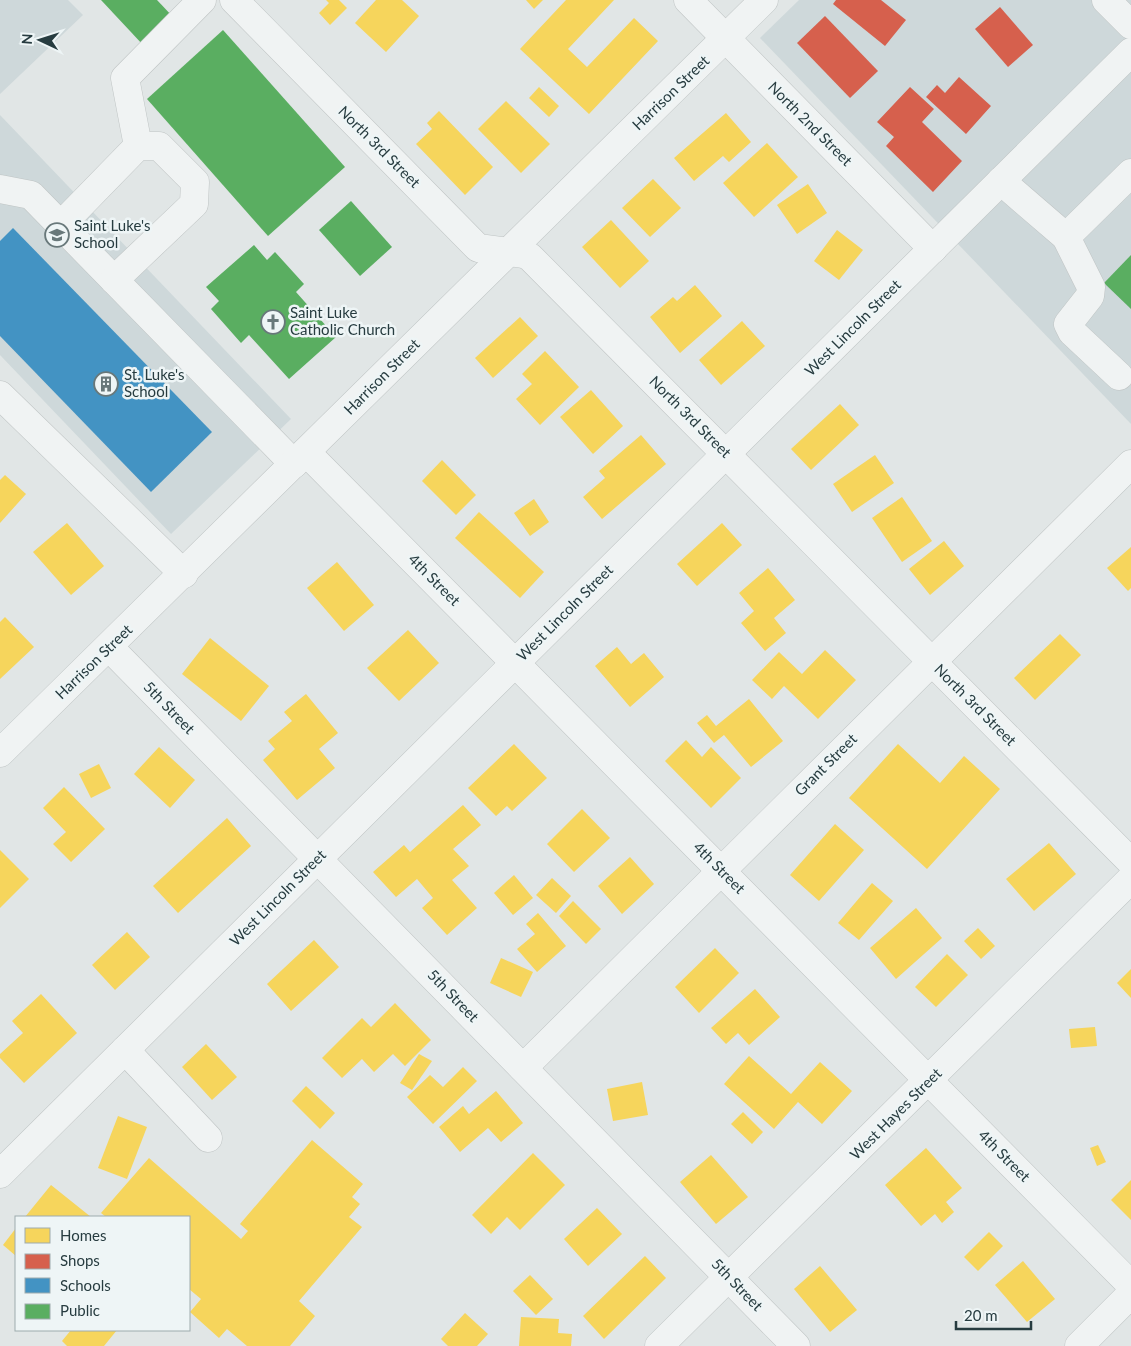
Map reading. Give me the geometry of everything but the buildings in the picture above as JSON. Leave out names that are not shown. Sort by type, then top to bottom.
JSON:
[{"type":"street","points":[[138,146],[125,78],[202,0]]},
{"type":"street","name":"North 3rd Street","points":[[234,0],[478,248],[524,254],[530,258],[1131,862]]},
{"type":"street","name":"North 2nd Street","points":[[688,0],[933,249]]},
{"type":"street","name":"Harrison Street","points":[[0,753],[110,647],[764,0]]},
{"type":"street","points":[[1106,0],[1131,25]]},
{"type":"street","name":"West Lincoln Street","points":[[0,1174],[1131,52]]},
{"type":"street","points":[[61,225],[138,146],[158,146],[195,182],[194,204],[114,280]]},
{"type":"street","points":[[1066,237],[1131,173]]},
{"type":"street","points":[[1001,181],[1066,237],[1091,287],[1090,296],[1068,324],[1072,332],[1119,376]]},
{"type":"street","name":"4th Street","points":[[0,189],[31,195],[114,280],[515,663],[1131,1284]]},
{"type":"street","points":[[0,395],[184,574]]},
{"type":"street","name":"Grant Street","points":[[523,1068],[720,870],[1131,464]]},
{"type":"street","name":"5th Street","points":[[110,647],[796,1346]]},
{"type":"street","name":"West Hayes Street","points":[[659,1346],[730,1278],[1131,879]]},
{"type":"street","points":[[125,1050],[208,1138]]},
{"type":"street","points":[[1079,1346],[1131,1294]]},
{"type":"shaded area","points":[[0,0],[68,0],[83,15],[0,94]]},
{"type":"shaded area","points":[[799,0],[1131,0],[1131,424],[760,38]]},
{"type":"shaded area","name":"Saint Luke's School","points":[[0,115],[291,419],[171,534],[0,355]]},
{"type":"place","name":"Saint Luke's School","points":[[57,235]]},
{"type":"place","name":"Saint Luke Catholic Church","points":[[273,322]]},
{"type":"place","name":"St. Luke's School","points":[[106,384]]}]
